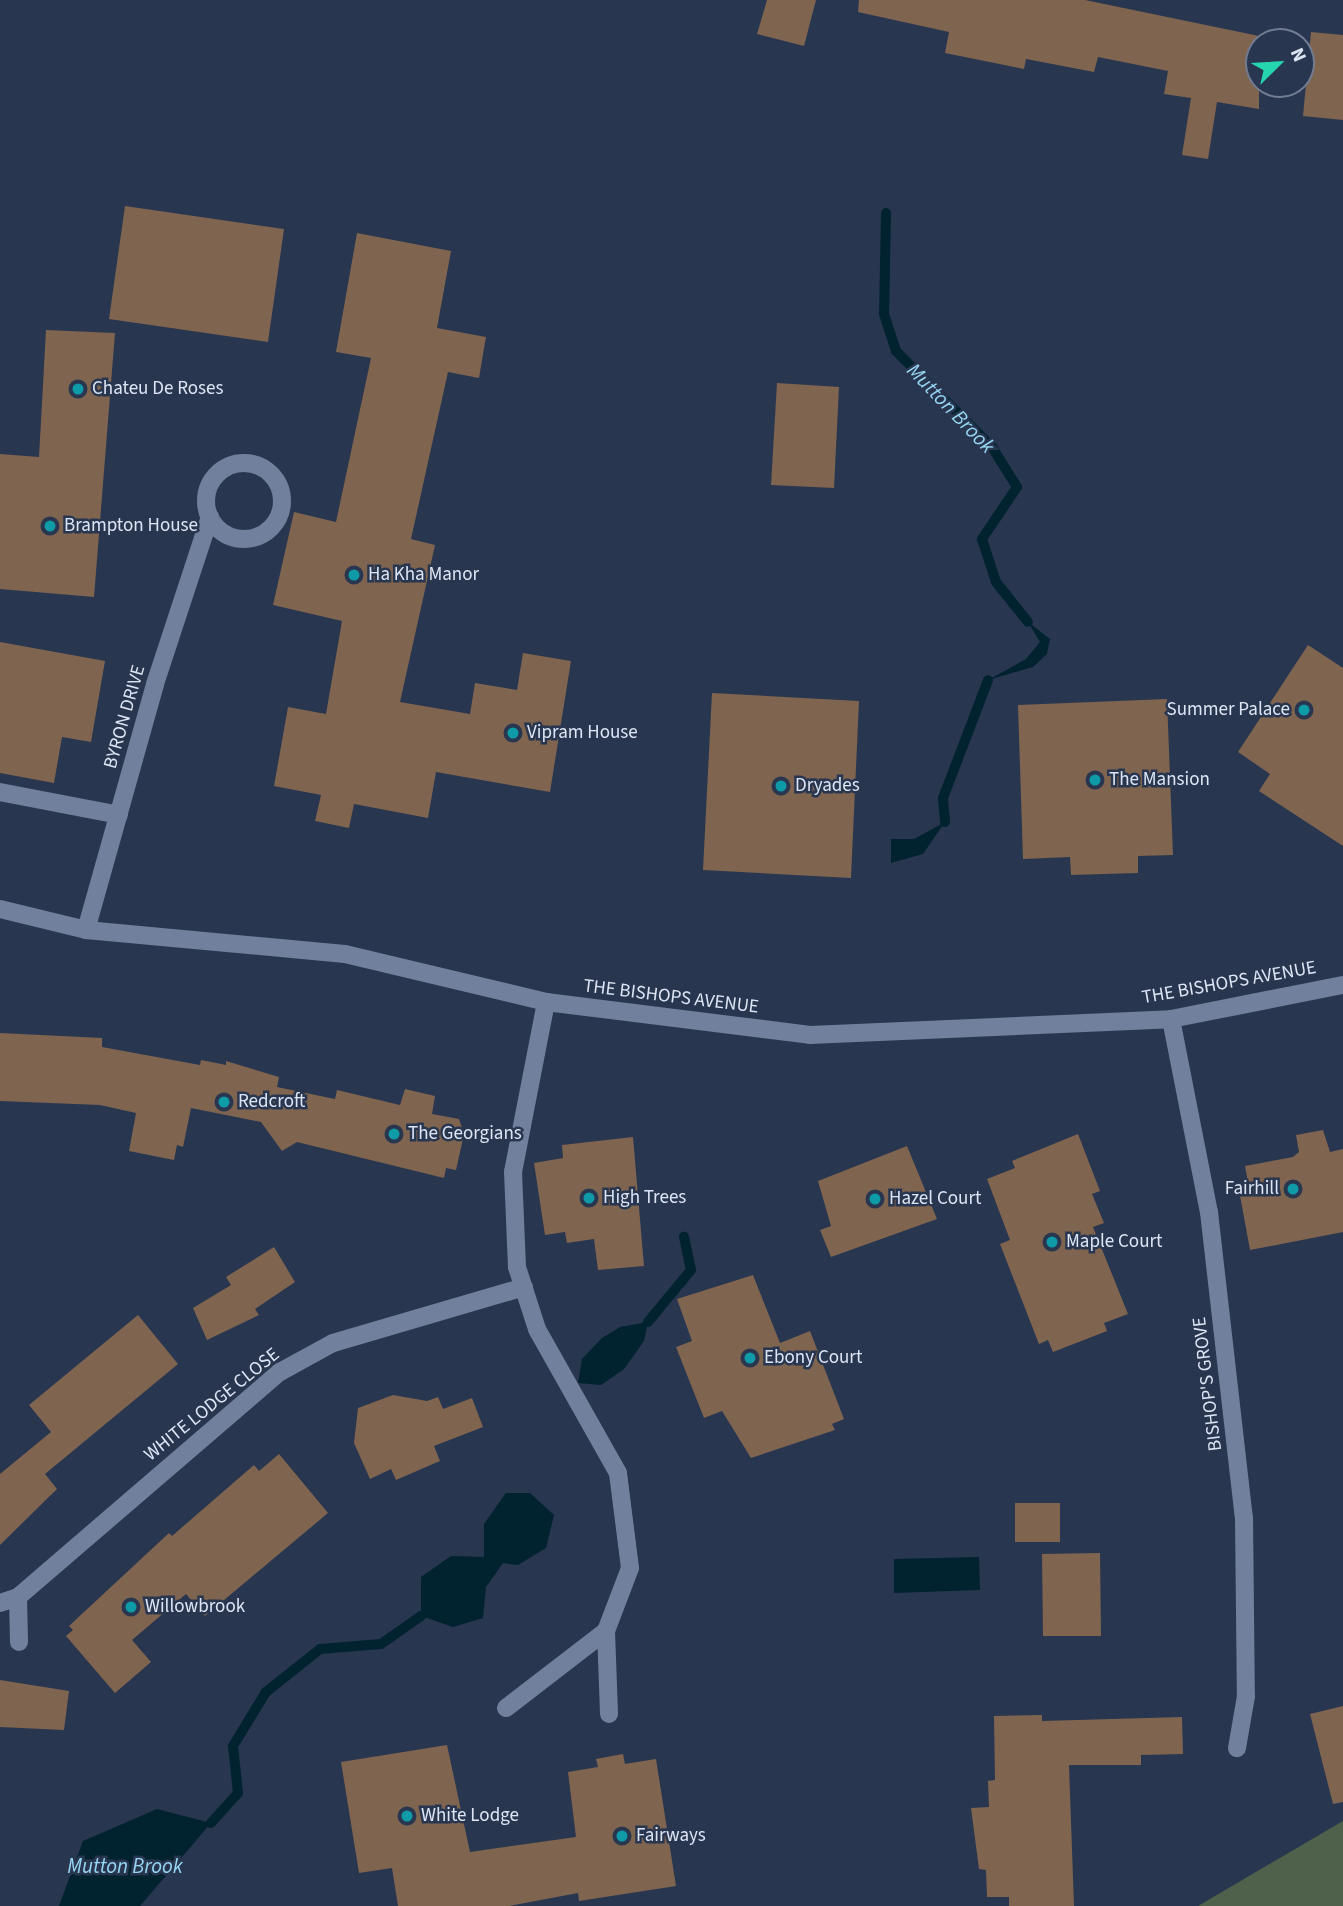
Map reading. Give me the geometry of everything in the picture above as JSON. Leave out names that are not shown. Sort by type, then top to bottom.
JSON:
[{"type":"street","name":"BYRON DRIVE","points":[[86,930],[210,517],[206,491],[212,479],[233,463],[260,466],[279,485],[282,510],[259,537],[224,535],[210,517]]},
{"type":"street","points":[[0,792],[119,816]]},
{"type":"street","name":"THE BISHOPS AVENUE","points":[[0,909],[86,930],[345,954],[546,1002],[810,1035],[1171,1019],[1343,985]]},
{"type":"street","points":[[546,1002],[513,1172],[517,1267],[556,1368],[618,1473],[630,1568],[606,1631],[609,1714]]},
{"type":"street","name":"BISHOP'S GROVE","points":[[1171,1019],[1209,1212],[1244,1517],[1246,1696],[1237,1748]]},
{"type":"street","name":"WHITE LODGE CLOSE","points":[[0,1603],[18,1597],[280,1372],[332,1343],[524,1287]]},
{"type":"street","points":[[18,1597],[19,1642]]},
{"type":"street","points":[[506,1708],[606,1631]]},
{"type":"green space","points":[[1343,1821],[1343,1906],[1198,1906]]},
{"type":"water","points":[[1028,622],[1050,639],[1047,654],[1033,667],[988,680],[1026,659],[1040,642]]},
{"type":"water","points":[[945,822],[923,854],[891,863],[891,839],[914,839]]},
{"type":"water","points":[[648,1322],[644,1341],[624,1369],[601,1385],[578,1383],[582,1359],[602,1338],[620,1327]]},
{"type":"water","points":[[506,1493],[530,1493],[554,1515],[546,1548],[518,1565],[503,1563],[486,1587],[483,1618],[453,1627],[421,1616],[421,1577],[451,1556],[484,1557],[484,1524]]},
{"type":"water","points":[[979,1557],[980,1590],[894,1593],[894,1559]]},
{"type":"water","name":"Mutton Brook","points":[[157,1809],[211,1823],[140,1906],[59,1906],[83,1841]]},
{"type":"building","points":[[767,0],[816,0],[804,46],[757,34]]},
{"type":"building","points":[[859,0],[1085,0],[1245,33],[1245,98],[1259,98],[1259,109],[1217,102],[1208,159],[1182,155],[1191,98],[1164,94],[1168,71],[1098,57],[1094,72],[1026,59],[1024,69],[945,53],[949,32],[858,12]]},
{"type":"building","points":[[1315,32],[1343,35],[1343,120],[1303,116],[1305,98],[1315,98]]},
{"type":"building","points":[[125,206],[284,229],[268,342],[109,319]]},
{"type":"building","points":[[357,233],[451,251],[437,328],[486,337],[479,378],[448,372],[411,539],[435,545],[400,702],[470,714],[475,683],[517,690],[523,653],[571,661],[550,792],[436,772],[428,818],[354,804],[349,828],[315,821],[321,795],[274,786],[288,707],[326,714],[342,621],[273,605],[294,512],[336,522],[371,358],[336,352]]},
{"type":"building","name":"Brampton House","points":[[46,330],[115,333],[94,597],[0,589],[0,454],[39,457]]},
{"type":"building","points":[[777,383],[839,387],[834,488],[771,485]]},
{"type":"building","points":[[0,642],[105,661],[91,742],[62,737],[54,783],[0,773]]},
{"type":"building","name":"Summer Palace","points":[[1308,645],[1343,668],[1343,846],[1259,791],[1270,774],[1238,752]]},
{"type":"building","name":"Dryades","points":[[712,693],[859,701],[851,878],[703,870]]},
{"type":"building","name":"The Mansion","points":[[1167,699],[1173,855],[1138,856],[1138,873],[1071,875],[1070,857],[1023,859],[1018,705]]},
{"type":"building","points":[[0,1033],[102,1038],[102,1047],[200,1065],[201,1060],[226,1065],[226,1061],[279,1077],[277,1087],[335,1099],[337,1090],[400,1105],[405,1089],[435,1096],[432,1114],[459,1119],[464,1134],[456,1170],[446,1168],[444,1178],[297,1142],[282,1151],[261,1122],[191,1108],[183,1147],[177,1145],[174,1160],[129,1151],[136,1113],[100,1105],[0,1101]]},
{"type":"building","name":"Fairhill","points":[[1323,1130],[1330,1152],[1343,1149],[1343,1232],[1250,1250],[1239,1190],[1249,1188],[1245,1166],[1293,1157],[1299,1152],[1296,1135]]},
{"type":"building","name":"Maple Court","points":[[1078,1134],[1100,1191],[1092,1194],[1104,1223],[1093,1227],[1128,1314],[1104,1323],[1107,1331],[1053,1352],[1048,1340],[1039,1344],[1000,1244],[1010,1240],[987,1179],[1015,1168],[1012,1161]]},
{"type":"building","name":"High Trees","points":[[633,1137],[644,1266],[598,1270],[594,1239],[567,1243],[565,1232],[545,1235],[534,1163],[563,1158],[562,1145]]},
{"type":"building","name":"Hazel Court","points":[[907,1146],[937,1219],[831,1257],[820,1230],[831,1226],[818,1181]]},
{"type":"building","points":[[274,1247],[295,1282],[255,1309],[259,1315],[207,1340],[193,1308],[231,1285],[226,1277]]},
{"type":"building","name":"Ebony Court","points":[[753,1275],[780,1343],[810,1331],[844,1419],[832,1424],[835,1430],[751,1458],[722,1411],[704,1418],[676,1347],[692,1341],[677,1299]]},
{"type":"building","points":[[138,1315],[178,1364],[45,1474],[57,1489],[0,1545],[0,1474],[51,1432],[29,1405]]},
{"type":"building","points":[[393,1395],[427,1401],[438,1397],[443,1409],[472,1398],[483,1427],[434,1446],[440,1461],[396,1480],[391,1469],[370,1479],[354,1443],[358,1408]]},
{"type":"building","points":[[279,1454],[328,1513],[205,1616],[186,1594],[132,1640],[151,1662],[115,1693],[66,1636],[73,1630],[69,1626],[169,1533],[172,1536],[254,1465],[259,1471]]},
{"type":"building","points":[[1015,1503],[1060,1503],[1060,1542],[1015,1542]]},
{"type":"building","points":[[1100,1553],[1101,1636],[1043,1636],[1042,1554]]},
{"type":"building","points":[[0,1680],[69,1691],[64,1730],[0,1727]]},
{"type":"building","points":[[1343,1706],[1343,1802],[1333,1804],[1310,1714]]},
{"type":"building","points":[[1042,1715],[1042,1721],[1182,1717],[1183,1754],[1141,1755],[1141,1765],[1069,1765],[1074,1906],[1009,1906],[1009,1897],[987,1897],[986,1870],[979,1869],[971,1808],[989,1807],[988,1781],[995,1780],[994,1716]]},
{"type":"building","points":[[447,1745],[470,1852],[576,1837],[568,1772],[598,1767],[596,1759],[623,1754],[625,1764],[656,1759],[676,1886],[579,1901],[578,1893],[509,1906],[398,1906],[392,1868],[359,1873],[341,1762]]},
{"type":"waterway","name":"Mutton Brook","points":[[886,213],[884,314],[896,351],[992,447],[1017,487],[982,539],[996,582],[1028,622]]},
{"type":"waterway","name":"Mutton Brook","points":[[945,822],[943,798],[988,680]]},
{"type":"waterway","name":"Mutton Brook","points":[[648,1322],[691,1270],[684,1237]]},
{"type":"waterway","name":"Mutton Brook","points":[[211,1823],[238,1793],[233,1746],[266,1692],[320,1649],[381,1644],[421,1616]]},
{"type":"place","name":"Chateu De Roses","points":[[78,389]]},
{"type":"place","name":"Brampton House","points":[[50,526]]},
{"type":"place","name":"Ha Kha Manor","points":[[354,575]]},
{"type":"place","name":"Summer Palace","points":[[1304,710]]},
{"type":"place","name":"Vipram House","points":[[513,733]]},
{"type":"place","name":"The Mansion","points":[[1095,780]]},
{"type":"place","name":"Dryades","points":[[781,786]]},
{"type":"place","name":"Redcroft","points":[[224,1102]]},
{"type":"place","name":"The Georgians","points":[[394,1134]]},
{"type":"place","name":"Fairhill","points":[[1293,1189]]},
{"type":"place","name":"High Trees","points":[[589,1198]]},
{"type":"place","name":"Hazel Court","points":[[875,1199]]},
{"type":"place","name":"Maple Court","points":[[1052,1242]]},
{"type":"place","name":"Ebony Court","points":[[750,1358]]},
{"type":"place","name":"Willowbrook","points":[[131,1607]]},
{"type":"place","name":"White Lodge","points":[[407,1816]]},
{"type":"place","name":"Fairways","points":[[622,1836]]}]
